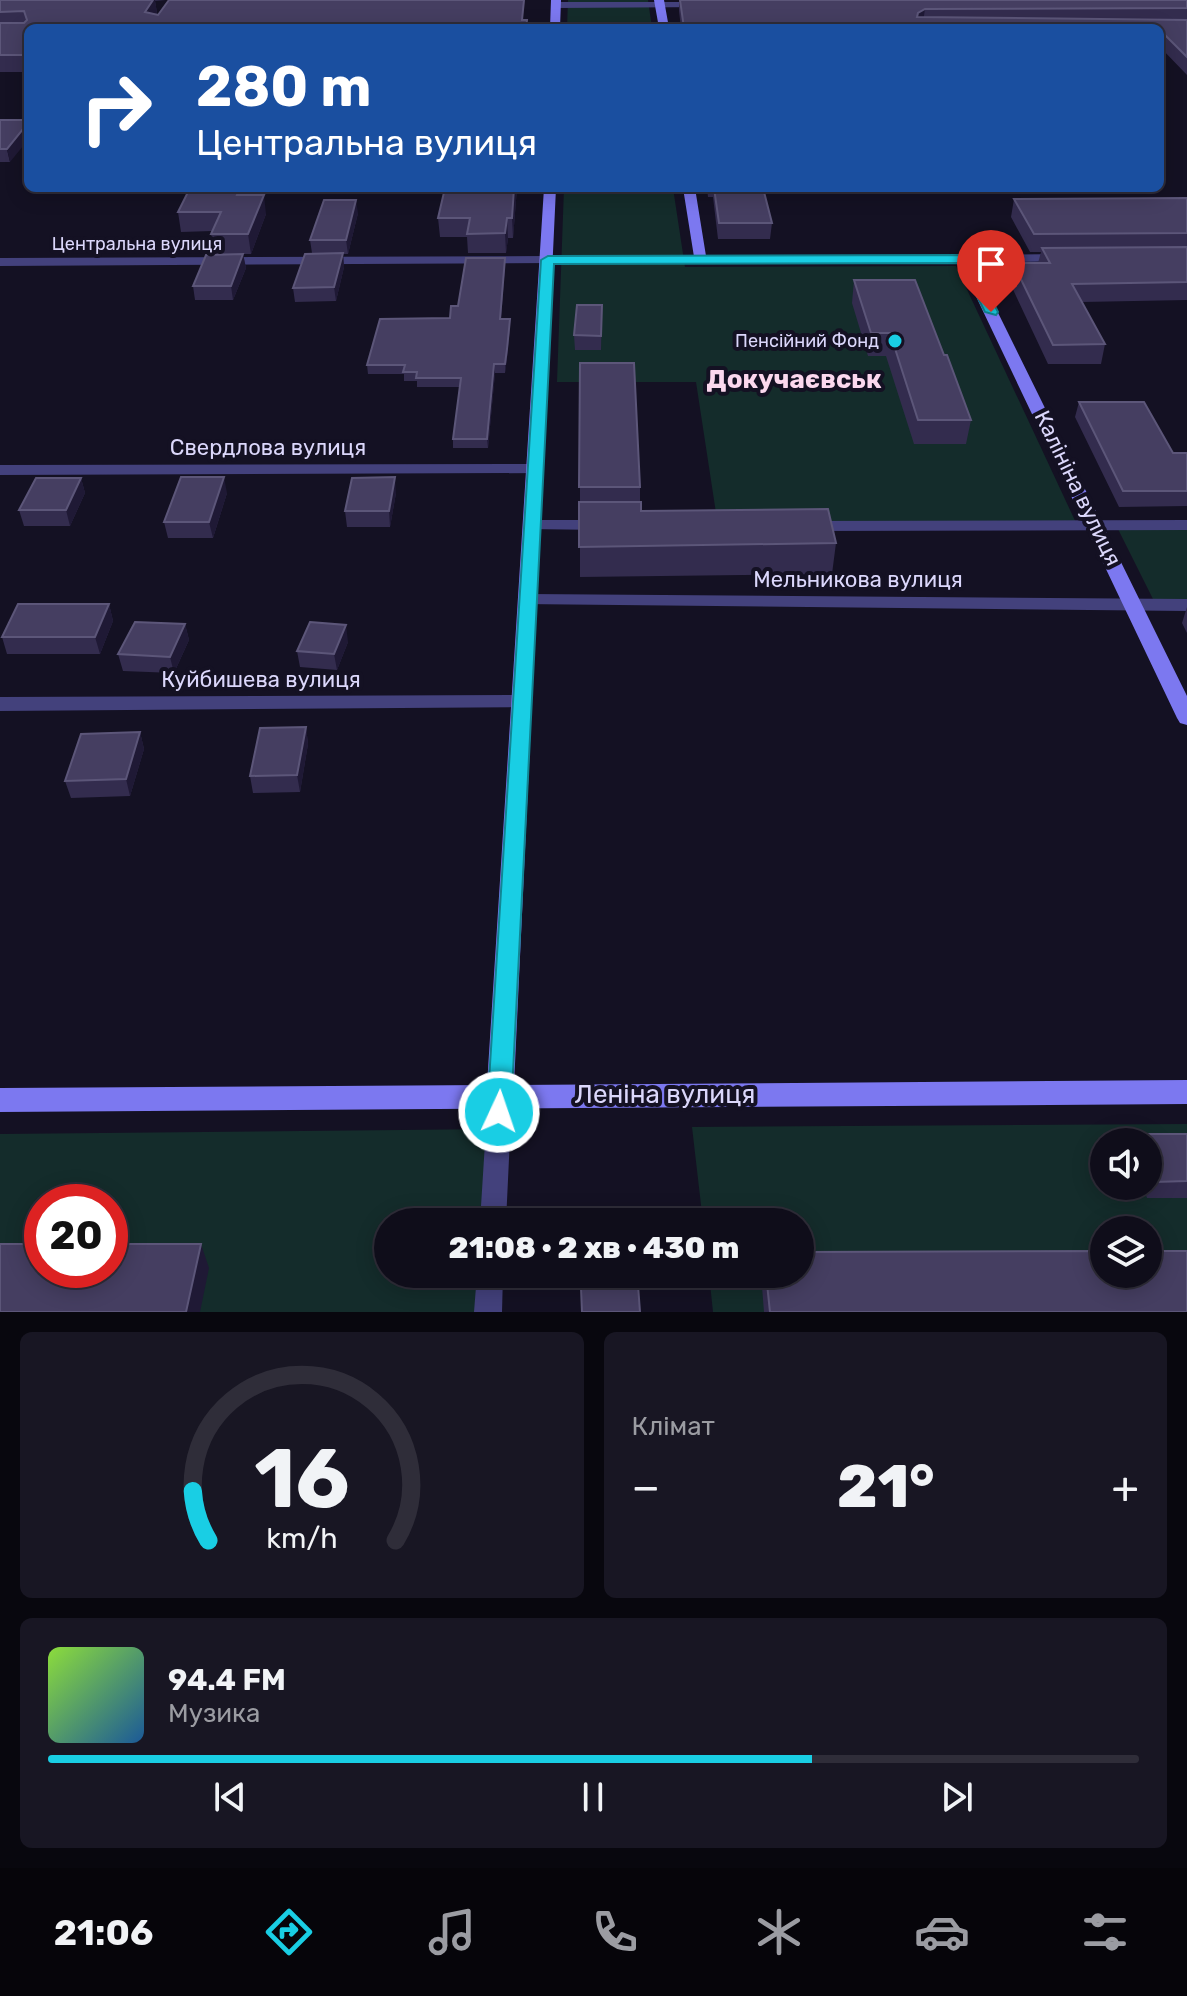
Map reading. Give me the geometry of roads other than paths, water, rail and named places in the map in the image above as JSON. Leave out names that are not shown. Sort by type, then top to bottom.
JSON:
[{"type":"main road","points":[[555,24],[556,3]]},
{"type":"main road","points":[[660,3],[663,24]]},
{"type":"main road","points":[[500,1095],[550,192]]},
{"type":"main road","points":[[690,192],[700,260]]},
{"type":"main road","name":"Центральна вулиця","points":[[700,260],[965,259]]},
{"type":"main road","name":"Калініна вулиця","points":[[965,259],[1187,718]]},
{"type":"main road","name":"Леніна вулиця","points":[[0,1100],[1187,1092]]},
{"type":"street","points":[[556,3],[719,5]]},
{"type":"street","name":"Центральна вулиця","points":[[965,259],[1076,258]]},
{"type":"street","name":"Центральна вулиця","points":[[0,262],[700,260]]},
{"type":"street","name":"Свердлова вулиця","points":[[0,470],[536,469]]},
{"type":"street","points":[[533,525],[625,526]]},
{"type":"street","points":[[781,526],[1187,525]]},
{"type":"street","name":"Мельникова вулиця","points":[[528,600],[1187,605]]},
{"type":"street","name":"Куйбишева вулиця","points":[[0,704],[522,702]]},
{"type":"lane","points":[[494,1208],[500,1095]]},
{"type":"lane","points":[[488,1312],[489,1288]]},
{"type":"place","name":"Пенсійний Фонд","points":[[895,341]]},
{"type":"district","name":"Докучаєвськ","points":[[794,379]]}]
